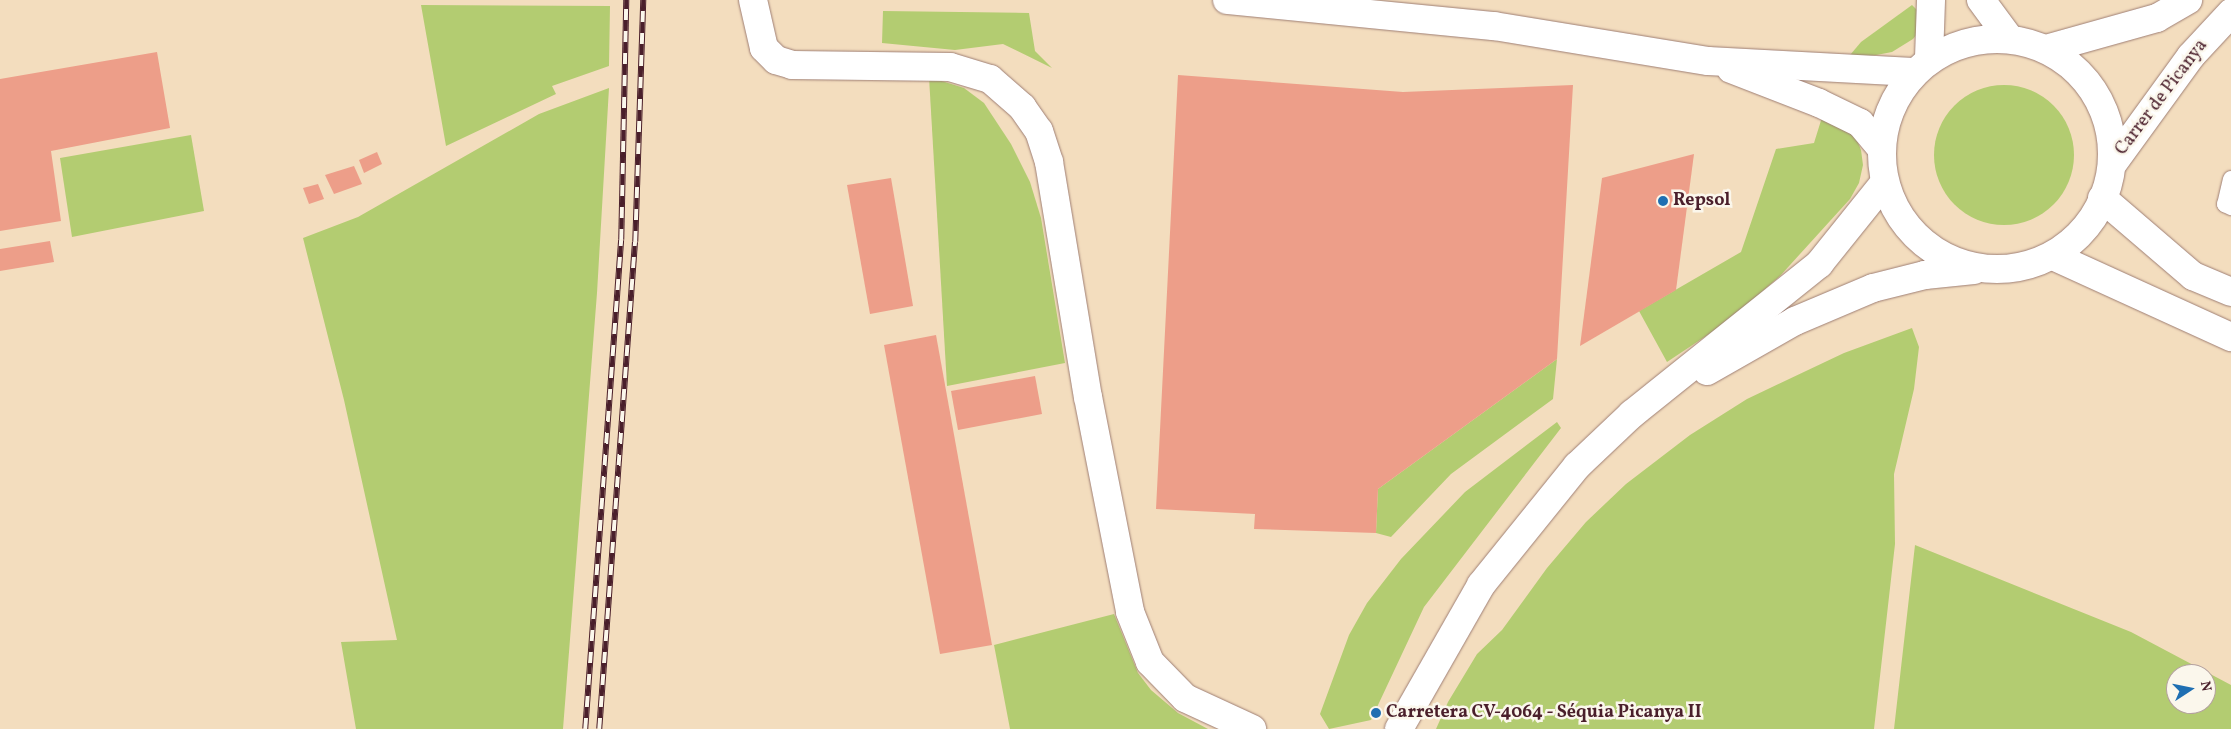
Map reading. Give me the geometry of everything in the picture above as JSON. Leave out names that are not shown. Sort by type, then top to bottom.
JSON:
[{"type":"street","points":[[753,0],[764,48],[776,60],[792,65],[950,67],[990,79],[1022,107],[1039,131],[1049,162],[1088,396],[1130,612],[1150,662],[1185,698],[1252,729]]},
{"type":"street","points":[[1227,0],[1494,26],[1708,61],[1921,65]]},
{"type":"street","points":[[1921,65],[1931,0]]},
{"type":"street","points":[[1981,0],[2009,38]]},
{"type":"street","points":[[2046,49],[2157,18],[2188,0]]},
{"type":"street","name":"Carrer de Picanya","points":[[2114,162],[2191,56],[2231,14]]},
{"type":"street","points":[[1632,414],[1795,321],[1873,288],[1925,275],[1975,270],[2006,270],[2053,256],[2070,246],[2090,223],[2102,198],[2114,162],[2110,129],[2087,81],[2046,49],[2009,38],[1967,41],[1921,65],[1888,110],[1881,148],[1885,182],[1899,214],[1920,237],[1944,256],[1975,270]]},
{"type":"street","points":[[1708,61],[1819,103],[1860,123],[1881,148]]},
{"type":"street","points":[[1399,729],[1482,585],[1578,466],[1632,414],[1819,264],[1885,182]]},
{"type":"street","points":[[2102,198],[2193,276],[2230,291]]},
{"type":"street","points":[[2053,256],[2231,337]]},
{"type":"lane","points":[[2231,179],[2226,204],[2231,207]]},
{"type":"green space","points":[[421,5],[610,6],[609,66],[552,86],[556,94],[446,146]]},
{"type":"green space","points":[[1912,5],[1920,13],[1918,33],[1913,39],[1892,52],[1845,61],[1861,42]]},
{"type":"green space","points":[[883,11],[1029,13],[1035,51],[1052,68],[1003,44],[955,50],[882,43]]},
{"type":"green space","points":[[929,77],[964,88],[984,103],[1011,144],[1030,182],[1041,218],[1065,363],[947,386]]},
{"type":"green space","points":[[2004,85],[2031,91],[2043,97],[2053,106],[2062,116],[2068,128],[2074,155],[2068,182],[2062,194],[2053,204],[2043,213],[2031,219],[2004,225],[1977,219],[1965,213],[1955,204],[1946,194],[1940,182],[1934,155],[1940,128],[1946,116],[1955,106],[1965,97],[1977,91]]},
{"type":"green space","points":[[609,88],[597,293],[563,729],[356,729],[341,642],[397,640],[344,400],[303,238],[358,217],[539,114]]},
{"type":"green space","points":[[1823,114],[1855,135],[1861,150],[1863,165],[1859,183],[1850,199],[1780,276],[1727,322],[1667,362],[1639,311],[1741,252],[1776,149],[1814,143]]},
{"type":"green space","points":[[191,135],[204,211],[72,237],[60,158]]},
{"type":"green space","points":[[1912,328],[1919,347],[1914,389],[1894,474],[1895,544],[1874,729],[1436,729],[1448,702],[1477,654],[1502,630],[1547,568],[1586,522],[1626,484],[1690,435],[1747,399],[1844,353]]},
{"type":"green space","points":[[1557,359],[1553,399],[1451,474],[1391,537],[1376,533],[1378,489]]},
{"type":"green space","points":[[1557,422],[1561,428],[1424,607],[1371,720],[1329,729],[1320,714],[1349,635],[1367,603],[1401,559],[1465,492]]},
{"type":"green space","points":[[1915,545],[2131,632],[2191,664],[2166,664],[2166,714],[2216,714],[2216,677],[2231,685],[2231,729],[1894,729]]},
{"type":"green space","points":[[1114,614],[1138,673],[1151,690],[1178,713],[1208,729],[1010,729],[994,645]]},
{"type":"building","points":[[157,52],[170,128],[51,151],[61,221],[0,231],[0,79]]},
{"type":"building","points":[[1178,75],[1403,92],[1573,85],[1557,359],[1378,489],[1376,533],[1254,529],[1255,514],[1156,509]]},
{"type":"building","points":[[377,152],[382,164],[364,173],[359,160]]},
{"type":"building","points":[[1694,154],[1676,290],[1580,346],[1602,178]]},
{"type":"building","points":[[354,166],[362,184],[334,194],[325,175]]},
{"type":"building","points":[[891,178],[913,306],[870,314],[847,185]]},
{"type":"building","points":[[318,184],[324,199],[309,204],[303,188]]},
{"type":"building","points":[[50,241],[54,262],[0,271],[0,249]]},
{"type":"building","points":[[936,335],[992,645],[940,654],[884,345]]},
{"type":"building","points":[[1035,376],[1042,414],[958,430],[951,391]]},
{"type":"railway","points":[[585,729],[621,240],[626,0]]},
{"type":"railway","points":[[599,729],[635,242],[643,0]]},
{"type":"place","name":"Repsol","points":[[1663,201]]},
{"type":"place","name":"Carretera CV-4064 - Séquia Picanya II","points":[[1376,713]]}]
